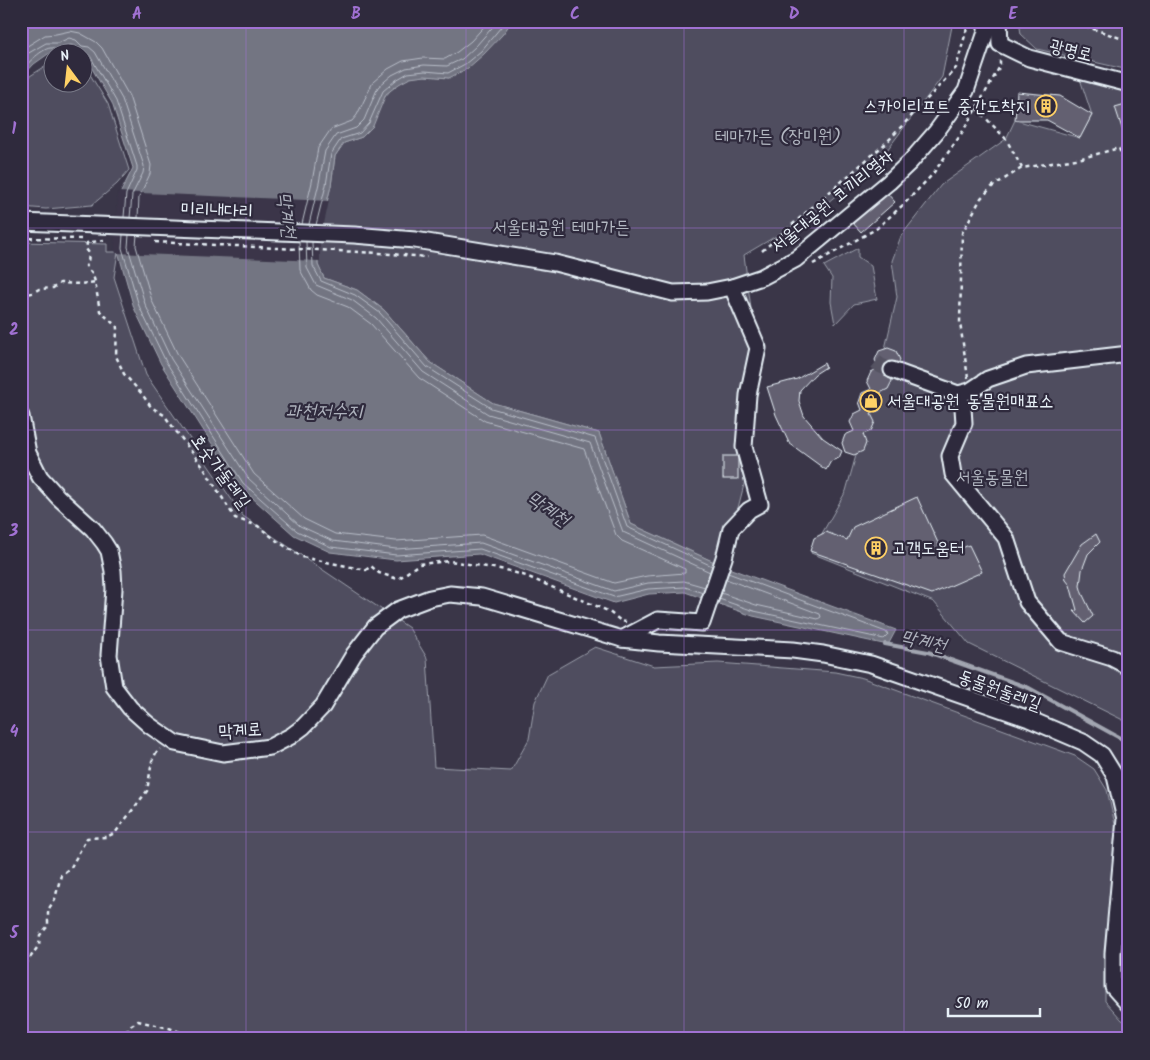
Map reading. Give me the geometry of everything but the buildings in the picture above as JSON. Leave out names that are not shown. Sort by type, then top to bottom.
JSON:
[{"type":"street","name":"서울대공원 코끼리열차","points":[[354,235],[415,240],[555,263],[674,293],[707,292],[732,287],[762,277],[796,259],[889,182],[910,162],[936,132],[966,90],[986,32],[986,21]]},
{"type":"street","points":[[999,21],[1000,44]]},
{"type":"street","name":"광명로","points":[[1000,44],[1029,58],[1129,84]]},
{"type":"street","points":[[21,222],[107,235]]},
{"type":"street","name":"미리내다리","points":[[107,235],[354,235]]},
{"type":"street","points":[[696,644],[724,558],[731,529],[749,510],[760,504],[744,447],[748,395],[758,348],[732,287]]},
{"type":"street","points":[[892,370],[964,393],[988,379],[1026,366],[1129,354]]},
{"type":"street","points":[[964,393],[964,423],[950,456],[953,474],[1006,538],[1027,602],[1061,642],[1112,658],[1129,667]]},
{"type":"street","name":"막계로","points":[[21,416],[28,453],[40,477],[58,497],[93,529],[109,551],[114,589],[108,655],[114,687],[130,708],[149,725],[175,743],[223,753],[270,748],[303,727],[322,706],[354,654],[375,627],[398,610],[430,598],[450,594],[482,597],[622,639]]},
{"type":"street","points":[[622,639],[658,620],[704,619]]},
{"type":"street","name":"동물원둘레길","points":[[622,639],[800,651],[871,664],[1028,720],[1083,742],[1102,755],[1115,776],[1125,819],[1113,953],[1113,987],[1129,1005]]},
{"type":"path","points":[[762,251],[888,142],[956,68],[969,21]]},
{"type":"path","points":[[1070,21],[1129,41]]},
{"type":"path","points":[[812,264],[876,229],[932,175],[960,136],[1000,66],[1000,44]]},
{"type":"path","points":[[976,108],[1006,139],[1022,168]]},
{"type":"path","points":[[964,393],[960,323],[962,233],[982,198],[993,186],[1022,168],[1082,158],[1119,148],[1129,178]]},
{"type":"path","points":[[21,238],[107,235]]},
{"type":"path","name":"호숫가둘레길","points":[[107,235],[88,242],[86,249],[89,253],[86,266],[93,275],[100,311],[118,327],[116,356],[124,374],[142,394],[151,408],[164,415],[203,467],[235,518],[258,526],[277,542],[302,557],[366,570],[371,566],[379,573],[398,579],[419,564],[450,561],[476,564],[526,576],[608,611]]},
{"type":"path","name":"미리내다리","points":[[147,242],[430,257]]},
{"type":"path","points":[[21,295],[32,293],[39,289],[53,288],[60,283],[81,284],[95,282]]},
{"type":"path","points":[[21,971],[39,945],[40,935],[48,926],[48,910],[55,899],[60,875],[71,867],[87,838],[106,837],[116,833],[148,791],[152,761],[157,751],[175,743]]},
{"type":"path","points":[[122,1039],[130,1026],[138,1021],[169,1028],[200,1039]]},
{"type":"green space","name":"서울대공원 테마가든","points":[[512,21],[953,21],[942,77],[881,158],[815,213],[744,255],[755,339],[746,477],[723,566],[631,524],[599,433],[493,403],[430,362],[384,310],[357,290],[324,278],[318,265],[317,241],[331,186],[335,156],[344,143],[362,137],[381,103],[394,87],[410,78],[419,76],[449,78],[502,35]]},
{"type":"green space","points":[[1019,21],[1129,21],[1129,70],[1037,49],[1021,34]]},
{"type":"green space","points":[[42,68],[42,92],[92,92],[92,78],[108,104],[129,170],[117,184],[92,205],[46,209],[21,207],[21,85]]},
{"type":"green space","name":"서울동물원","points":[[1080,79],[1129,91],[1129,723],[969,644],[934,602],[811,553],[846,491],[881,366],[897,297],[892,261],[901,236],[941,185],[1006,139],[1015,120],[1080,138],[1092,115]]},
{"type":"green space","points":[[21,242],[107,244],[107,252],[118,252],[114,277],[146,375],[243,516],[409,628],[427,658],[434,767],[511,771],[529,739],[535,702],[548,674],[595,647],[654,666],[718,663],[835,672],[863,678],[1075,756],[1094,769],[1107,790],[1117,833],[1105,967],[1105,1001],[1122,1020],[1129,1024],[1129,1039],[21,1039]]},
{"type":"green space","points":[[858,248],[858,257],[871,266],[877,299],[854,304],[835,324],[831,302],[832,278],[824,266]]},
{"type":"green space","points":[[1129,863],[1129,994],[1117,985],[1117,956]]},
{"type":"water","name":"과천저수지","points":[[21,21],[512,21],[502,35],[468,68],[449,78],[425,76],[410,78],[399,84],[386,94],[373,126],[362,137],[344,143],[335,156],[331,186],[317,241],[318,265],[324,278],[357,290],[384,310],[430,362],[493,403],[599,433],[631,524],[723,566],[896,630],[888,645],[753,616],[685,592],[649,594],[614,603],[479,554],[396,560],[330,552],[294,535],[239,486],[161,364],[134,308],[117,248],[121,192],[133,168],[112,103],[92,68],[92,42],[42,42],[42,58],[21,78]]},
{"type":"pier","points":[[118,192],[329,201],[320,242],[320,261],[116,253],[114,248]]},
{"type":"waterway","name":"막계천","points":[[885,644],[928,652],[1029,688],[1129,743]]},
{"type":"tunnel","points":[[876,362],[892,370]]},
{"type":"place","name":"스카이리프트 중간도착지","points":[[1046,106]]},
{"type":"place","name":"서울대공원 동물원매표소","points":[[871,401]]},
{"type":"place","name":"고객도움터","points":[[876,548]]},
{"type":"park label","name":"테마가든 (장미원)","points":[[778,136]]}]
